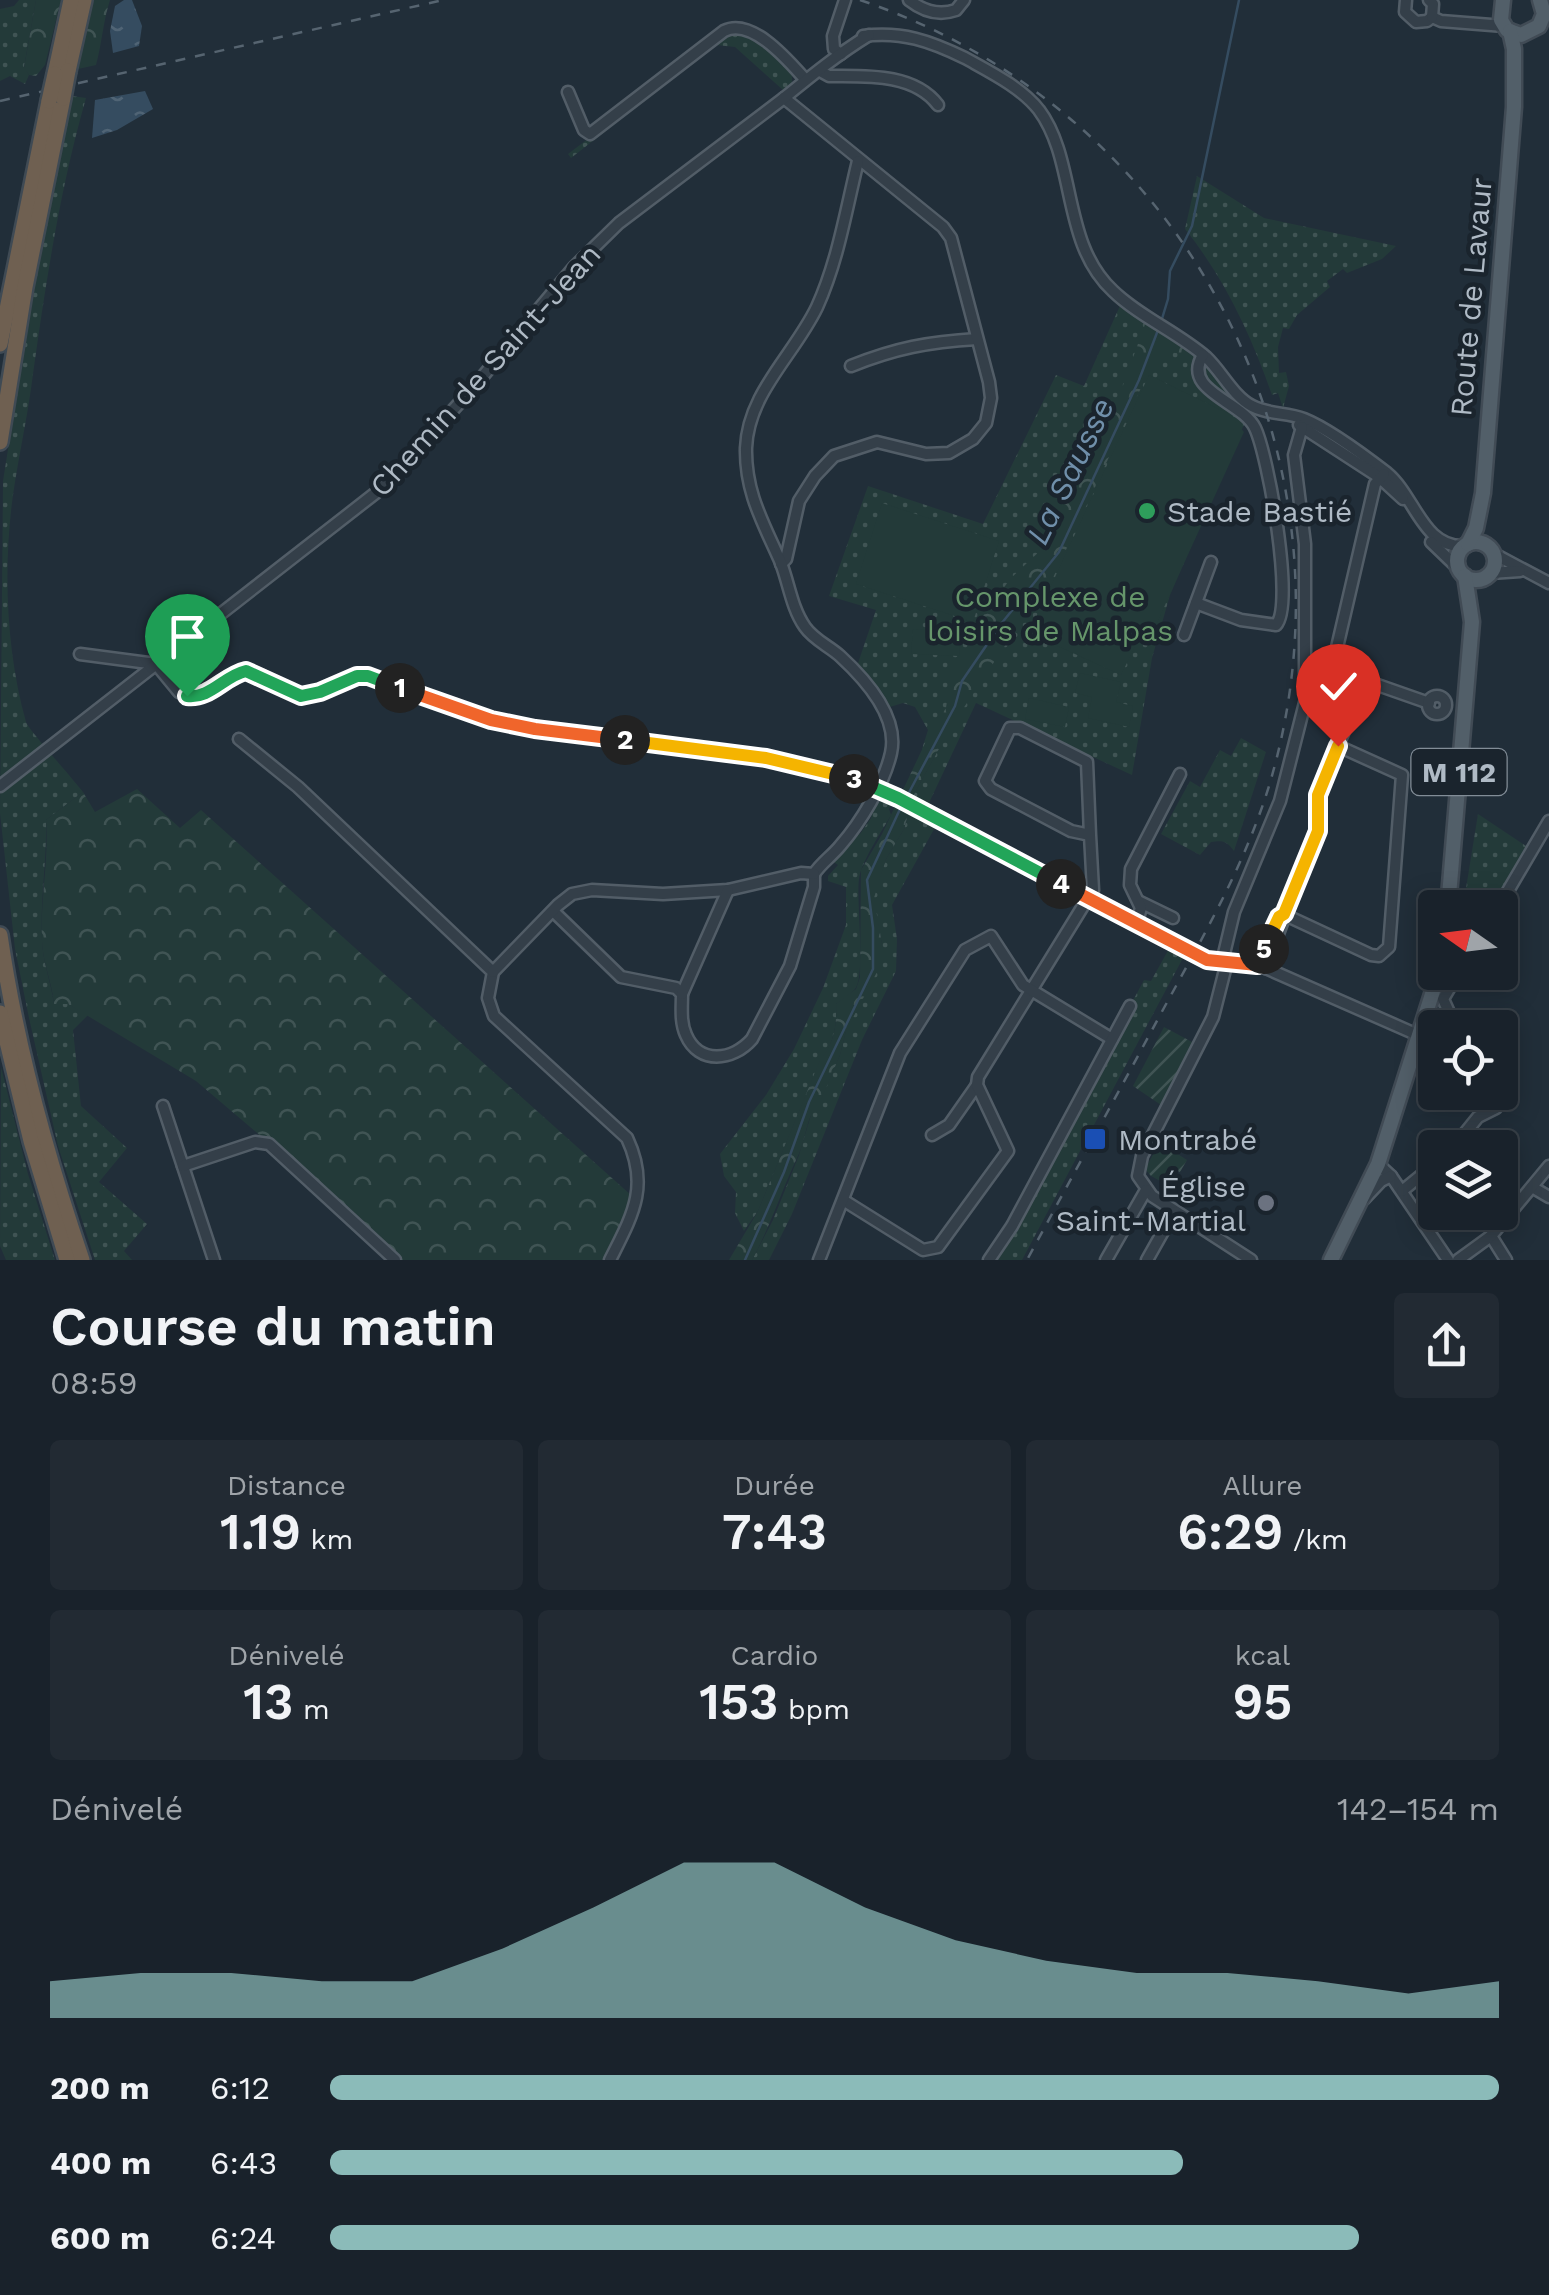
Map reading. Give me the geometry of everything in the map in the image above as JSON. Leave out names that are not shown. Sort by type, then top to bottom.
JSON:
[{"type":"highway","points":[[62,72],[71,0]]},
{"type":"highway","points":[[0,344],[62,72],[84,0]]},
{"type":"highway","points":[[0,442],[56,99]]},
{"type":"highway","points":[[0,934],[22,1053],[82,1260]]},
{"type":"highway","points":[[0,1013],[31,1141],[68,1260]]},
{"type":"main road","name":"Route de Lavaur","points":[[1514,106],[1524,50],[1540,26],[1543,3]]},
{"type":"main road","name":"Route de Lavaur","points":[[1466,545],[1476,525],[1482,493],[1514,106],[1514,49],[1501,4]]},
{"type":"main road","points":[[1506,28],[1521,34],[1540,26]]},
{"type":"main road","name":"Route de Lavaur","points":[[1482,493],[1492,550]]},
{"type":"main road","points":[[1479,542],[1492,550],[1495,564],[1489,576],[1473,580],[1462,572],[1458,556],[1466,545],[1479,542]]},
{"type":"main road","name":"M 112","points":[[1462,572],[1472,622]]},
{"type":"main road","name":"M 112","points":[[1450,890],[1472,622],[1489,576]]},
{"type":"main road","points":[[1331,1260],[1378,1164],[1418,1042]]},
{"type":"street","points":[[909,0],[925,10],[942,13],[956,10],[964,0]]},
{"type":"street","points":[[1406,0],[1404,8],[1410,18],[1423,22],[1432,17],[1506,28]]},
{"type":"street","points":[[1429,0],[1433,4],[1432,17]]},
{"type":"street","points":[[841,50],[837,27],[844,4]]},
{"type":"street","points":[[1481,22],[1501,4]]},
{"type":"street","points":[[568,92],[584,130],[590,134],[632,98],[736,26],[748,30],[804,78]]},
{"type":"street","points":[[938,105],[928,93],[891,79],[829,76],[824,68],[841,50],[869,36],[902,34],[928,41],[1026,96],[1046,122],[1081,242],[1093,267],[1113,292],[1203,355],[1249,404],[1302,427],[1385,478],[1411,509],[1427,538],[1462,572]]},
{"type":"street","name":"Chemin de Saint-Jean","points":[[0,786],[382,488],[474,388],[574,267],[619,223],[784,98],[804,78],[824,68]]},
{"type":"street","points":[[781,564],[786,559],[799,501],[834,456],[877,442],[926,454],[949,453],[981,431],[992,398],[951,238],[784,98]]},
{"type":"street","points":[[728,890],[682,994],[683,1029],[698,1051],[715,1058],[744,1048],[759,1027],[790,966],[814,887],[814,874],[852,830],[876,788],[892,747],[886,715],[839,655],[804,626],[754,507],[746,450],[748,430],[761,393],[817,307],[835,261],[858,161]]},
{"type":"street","points":[[851,366],[898,348],[977,340]]},
{"type":"street","points":[[1196,603],[1241,620],[1276,624],[1282,618],[1284,601],[1269,482],[1255,428],[1200,381],[1197,368],[1203,355]]},
{"type":"street","points":[[1275,414],[1307,420],[1385,478],[1412,502],[1438,542],[1446,546],[1466,545]]},
{"type":"street","points":[[1251,1260],[1223,1239],[1174,1212],[1146,1190],[1138,1176],[1142,1156],[1219,999],[1221,962],[1234,912],[1280,801],[1309,687],[1308,594],[1294,454],[1302,427]]},
{"type":"street","points":[[1309,687],[1323,680],[1332,668],[1373,495],[1385,478]]},
{"type":"street","points":[[1492,550],[1521,571],[1549,583]]},
{"type":"street","points":[[1184,635],[1212,562]]},
{"type":"street","points":[[1489,576],[1521,571]]},
{"type":"street","points":[[80,654],[156,664],[179,692],[192,698],[246,671],[301,696],[320,692],[348,678],[368,676],[491,720],[766,758],[846,776],[900,799],[1136,924],[1221,962],[1261,966],[1418,1035]]},
{"type":"street","points":[[1332,668],[1429,702]]},
{"type":"street","points":[[1261,966],[1318,831],[1318,795],[1349,720]]},
{"type":"street","points":[[932,1135],[948,1125],[976,1085],[1086,897],[1092,870],[1086,762],[1020,728],[1010,728],[986,774],[988,785],[1071,831],[1090,835]]},
{"type":"street","points":[[239,739],[298,787],[493,972]]},
{"type":"street","points":[[1284,914],[1370,955],[1379,956],[1388,947],[1402,774],[1338,746]]},
{"type":"street","points":[[1136,924],[1140,902],[1130,885],[1131,870],[1180,774]]},
{"type":"street","points":[[1509,890],[1549,822]]},
{"type":"street","points":[[610,1260],[636,1201],[639,1175],[633,1152],[621,1131],[494,1016],[488,998],[493,972],[566,898],[582,891],[663,894],[728,890],[801,873],[814,874]]},
{"type":"street","points":[[1140,902],[1172,918]]},
{"type":"street","points":[[554,912],[621,977],[641,983],[671,984],[682,994]]},
{"type":"street","points":[[819,1260],[900,1053],[965,950],[991,936],[1023,985],[1112,1039]]},
{"type":"street","points":[[989,1260],[1012,1226],[1130,1006]]},
{"type":"street","points":[[843,1200],[923,1250],[938,1247],[1008,1152],[976,1085]]},
{"type":"street","points":[[164,1106],[214,1260]]},
{"type":"street","points":[[1468,1130],[1478,1117],[1492,1110]]},
{"type":"street","points":[[183,1166],[255,1142],[268,1144],[395,1260]]},
{"type":"street","points":[[1378,1164],[1403,1190],[1448,1260]]},
{"type":"street","points":[[1458,1260],[1491,1236],[1549,1166]]},
{"type":"street","points":[[1360,1204],[1391,1176]]},
{"type":"street","points":[[1403,1190],[1418,1178]]},
{"type":"street","points":[[1532,1186],[1549,1197]]},
{"type":"street","points":[[1106,1260],[1146,1190]]},
{"type":"street","points":[[1147,1260],[1174,1212]]},
{"type":"street","points":[[1491,1236],[1506,1260]]},
{"type":"green space","points":[[19,0],[36,0],[24,67],[29,75],[25,84],[10,76],[0,81],[0,9],[14,6]]},
{"type":"green space","points":[[36,0],[61,0],[45,65],[36,76],[29,75],[24,68]]},
{"type":"green space","points":[[91,0],[110,0],[96,65],[78,69]]},
{"type":"green space","points":[[730,31],[748,32],[792,71],[792,83],[783,90],[735,47],[716,45],[571,158],[568,154]]},
{"type":"green space","points":[[72,96],[86,98],[55,235],[13,495],[8,609],[14,667],[26,722],[83,792],[46,820],[43,949],[54,1004],[68,1004],[88,1015],[73,1030],[81,1106],[127,1148],[99,1182],[147,1224],[124,1251],[132,1260],[95,1260],[58,1146],[15,949],[0,813],[3,481],[42,235]]},
{"type":"green space","points":[[1197,176],[1264,218],[1396,246],[1382,259],[1347,273],[1343,269],[1327,281],[1330,287],[1297,315],[1289,329],[1283,328],[1278,347],[1279,373],[1286,372],[1289,386],[1283,408],[1278,393],[1272,395],[1225,288],[1185,229]]},
{"type":"green space","name":"Complexe de loisirs de Malpas","points":[[1123,299],[1203,355],[1252,406],[1170,595],[1152,658],[1132,775],[976,703],[928,805],[943,813],[892,905],[896,971],[862,1040],[792,1214],[769,1260],[752,1260],[773,1220],[813,1108],[821,1099],[840,1055],[882,944],[873,898],[886,859],[904,829],[913,796],[936,754],[922,749],[928,730],[915,707],[903,703],[883,709],[855,672],[876,610],[829,596],[868,486],[983,524],[1056,375],[1084,386]]},
{"type":"green space","points":[[1148,316],[1189,344],[1188,356],[1169,351],[1168,357],[1147,375],[1052,580],[1020,615],[1012,635],[951,727],[913,796],[904,829],[886,859],[874,898],[882,944],[877,972],[846,1031],[840,1055],[752,1260],[729,1260],[758,1211],[831,1041],[836,1004],[856,989],[860,977],[861,870],[946,708],[951,673],[984,614],[1011,578],[1042,549],[1076,476],[1108,427]]},
{"type":"green space","name":"Stade Bastié","points":[[1149,375],[1227,413],[1244,432],[1155,627],[1146,624],[1121,675],[1029,633]]},
{"type":"green space","points":[[882,503],[999,541],[973,622],[856,584]]},
{"type":"green space","points":[[913,629],[960,630],[959,656],[911,654]]},
{"type":"green space","points":[[1080,673],[1121,682],[1116,702],[1133,706],[1129,727],[1088,718],[1092,697],[1075,693]]},
{"type":"green space","points":[[1029,698],[1069,707],[1065,727],[1025,719]]},
{"type":"green space","points":[[1241,738],[1266,752],[1234,851],[1227,843],[1215,841],[1200,855],[1161,834],[1190,781],[1200,787],[1220,750],[1231,756]]},
{"type":"green space","points":[[137,789],[180,828],[201,810],[632,1196],[637,1201],[610,1260],[395,1260],[275,1148],[196,1081],[68,1004],[54,1004],[42,941],[46,820],[83,792],[95,812]]},
{"type":"green space","points":[[886,798],[893,801],[891,815],[859,879],[858,981],[853,991],[836,1004],[831,1041],[758,1211],[744,1231],[735,1213],[736,1192],[724,1176],[720,1154],[766,1095],[794,1049],[823,988],[846,925],[846,887],[828,881],[828,876],[838,865],[834,862],[871,818],[873,806]]},
{"type":"green space","points":[[1478,814],[1526,846],[1501,890],[1466,890]]},
{"type":"green space","points":[[1170,947],[1184,956],[1022,1260],[988,1260],[1045,1165],[1144,980],[1151,981]]},
{"type":"green space","points":[[1164,1027],[1194,1043],[1161,1105],[1133,1086]]},
{"type":"green space","points":[[1,1067],[55,1260],[6,1260],[0,1246]]},
{"type":"green space","points":[[1161,1140],[1172,1144],[1170,1149],[1187,1160],[1180,1172],[1174,1170],[1166,1184],[1145,1169]]},
{"type":"water","points":[[132,0],[142,26],[139,46],[113,53],[110,31],[115,6]]},
{"type":"water","points":[[145,91],[153,109],[117,130],[92,138],[95,100]]},
{"type":"waterway","name":"La Sausse","points":[[1161,322],[1170,271],[1192,226],[1239,0]]},
{"type":"waterway","name":"La Sausse","points":[[905,800],[955,706],[962,681],[1001,624],[1059,552],[1139,380],[1158,330]]},
{"type":"waterway","name":"La Sausse","points":[[745,1260],[784,1172],[809,1102],[873,969],[867,880],[901,807]]},
{"type":"railway","points":[[0,101],[443,0]]},
{"type":"railway","points":[[860,0],[975,52],[1075,123],[1158,210],[1224,310],[1269,421],[1293,539],[1293,662],[1269,786],[1259,815],[1209,926],[1027,1260]]},
{"type":"place","name":"Stade Bastié","points":[[1147,511]]},
{"type":"place","name":"Montrabé","points":[[1095,1139]]},
{"type":"place","name":"Église Saint-Martial","points":[[1266,1203]]},
{"type":"route","points":[[187,696],[198,697],[232,675],[246,671],[301,696],[320,692],[348,678],[368,676],[491,720],[535,729],[724,750],[815,768],[846,776],[898,798],[1207,960],[1257,965],[1279,917],[1284,914],[1318,831],[1318,795],[1338,746]]}]
